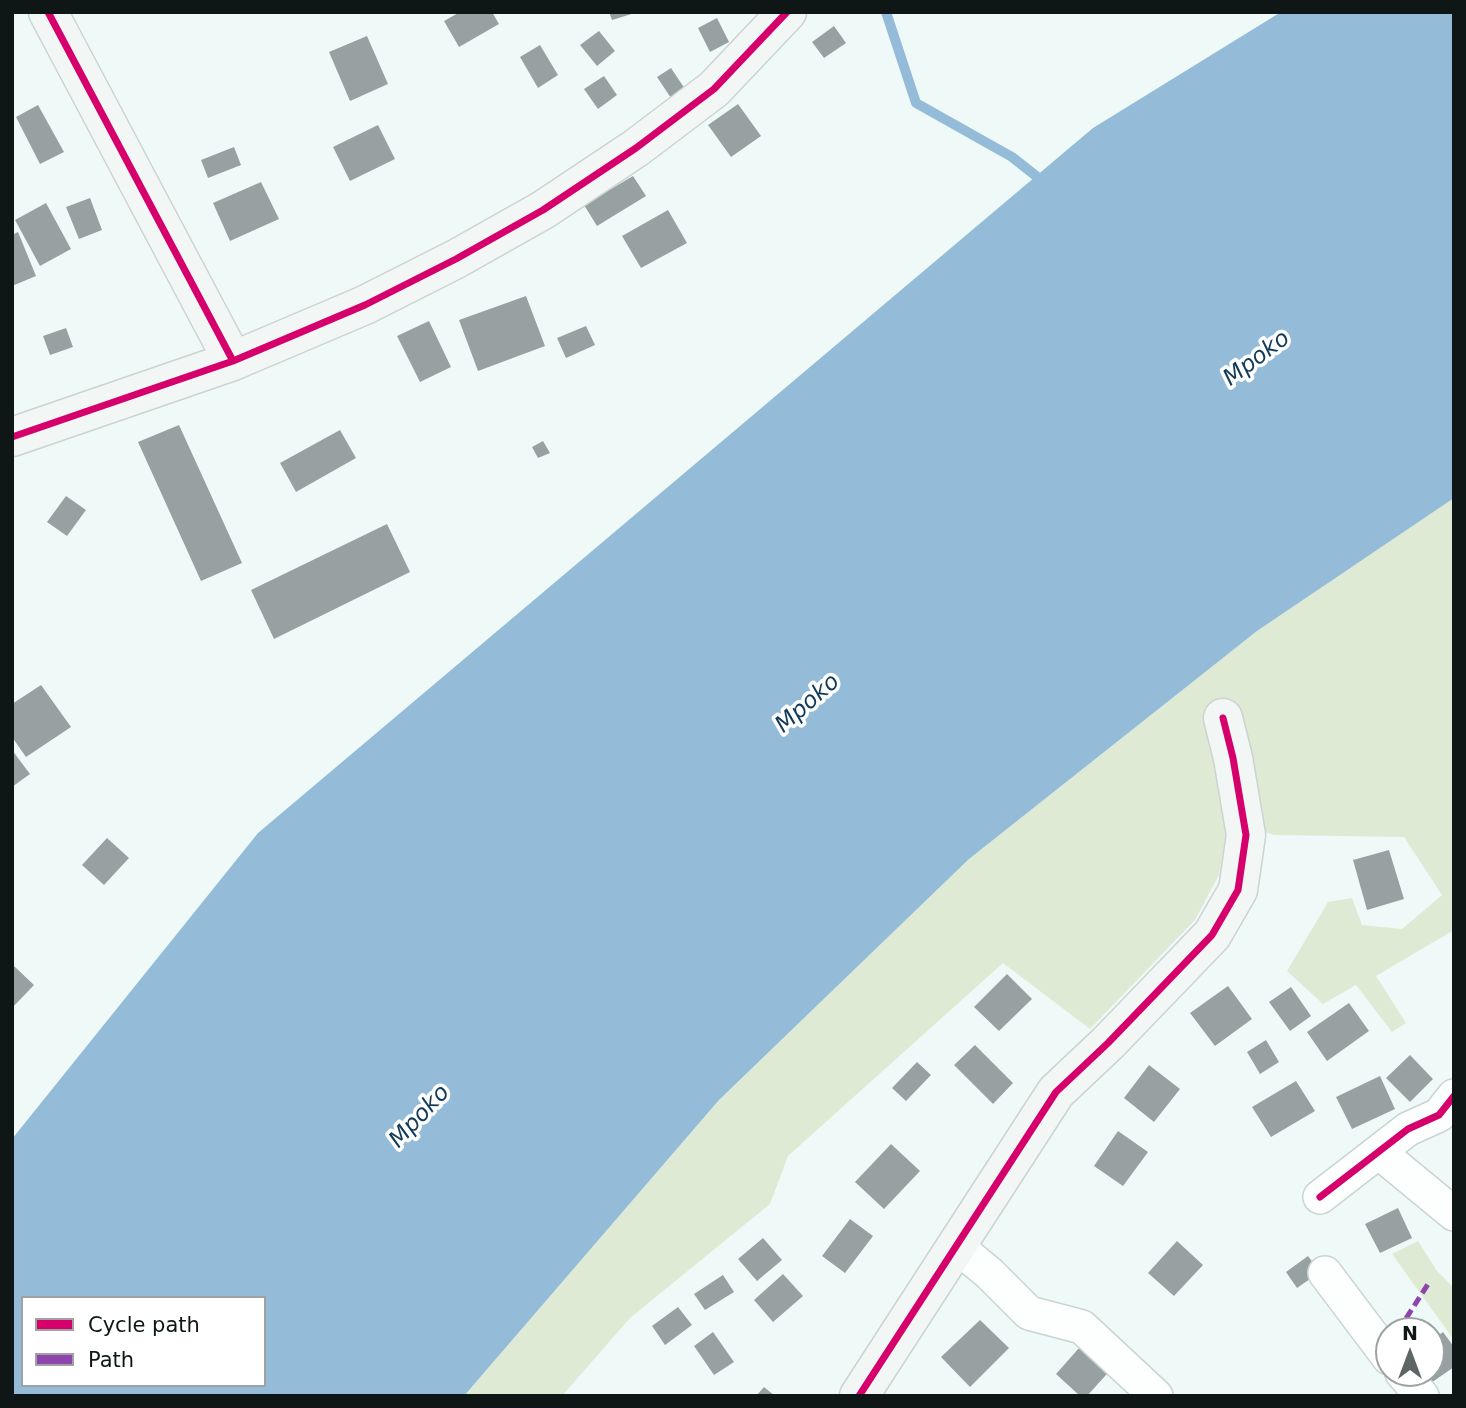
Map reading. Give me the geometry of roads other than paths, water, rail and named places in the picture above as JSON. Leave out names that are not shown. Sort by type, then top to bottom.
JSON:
[{"type":"street","points":[[48,12],[233,362]]},
{"type":"street","points":[[12,436],[233,362],[365,305],[456,259],[543,210],[636,148],[714,89],[778,16]]},
{"type":"street","points":[[859,1396],[1056,1092],[1108,1043],[1212,935],[1238,890],[1246,835],[1223,718]]},
{"type":"street","points":[[1320,1197],[1408,1129],[1439,1115],[1454,1096]]},
{"type":"street","points":[[1380,1153],[1454,1214]]},
{"type":"street","points":[[955,1245],[1029,1312],[1082,1327],[1156,1396]]},
{"type":"street","points":[[1325,1273],[1375,1339]]},
{"type":"water","name":"Mpoko","points":[[1281,12],[1454,12],[1454,498],[1257,631],[969,859],[719,1100],[464,1396],[12,1396],[12,1139],[258,833],[1093,128]]},
{"type":"waterway","points":[[886,12],[916,103],[1012,157],[1045,183]]}]
